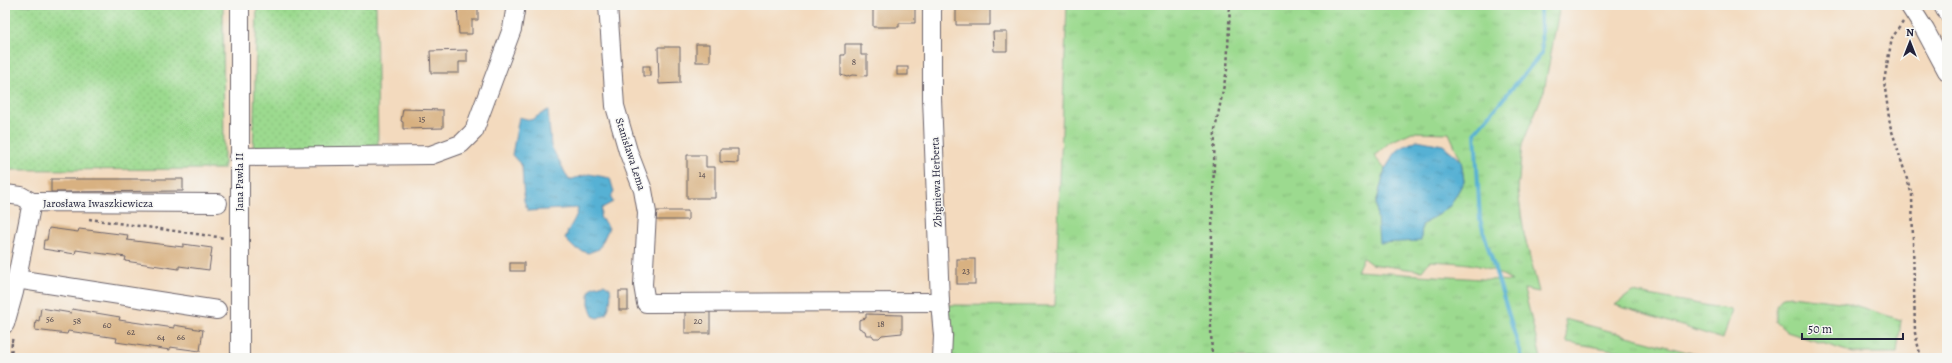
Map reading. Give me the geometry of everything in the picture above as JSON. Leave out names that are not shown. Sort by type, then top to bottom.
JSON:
[{"type":"main road","points":[[1945,5],[1947,9]]},
{"type":"street","name":"Jana Pawła II","points":[[240,5],[240,358]]},
{"type":"street","points":[[239,157],[431,155],[461,144],[474,131],[512,29],[516,5]]},
{"type":"street","name":"Stanisława Lema","points":[[608,5],[615,106],[628,151],[643,190],[647,213],[643,285],[646,303],[940,302]]},
{"type":"street","name":"Zbigniewa Herberta","points":[[932,5],[932,98],[940,302],[943,336],[942,358]]},
{"type":"street","points":[[1910,7],[1926,30],[1947,71]]},
{"type":"street","points":[[5,194],[21,196],[32,202]]},
{"type":"street","name":"Jarosława Iwaszkiewicza","points":[[5,324],[32,202],[218,203]]},
{"type":"street","points":[[16,279],[217,310]]},
{"type":"path","points":[[1212,358],[1210,297],[1215,130],[1227,70],[1230,5]]},
{"type":"path","points":[[1910,7],[1892,38],[1884,81],[1890,125],[1912,195],[1915,334],[1921,358]]},
{"type":"path","points":[[82,218],[227,238]]},
{"type":"path","points":[[11,358],[12,341]]},
{"type":"green space","points":[[5,5],[223,5],[224,169],[5,170]]},
{"type":"green space","points":[[257,5],[376,5],[378,151],[253,154]]},
{"type":"green space","points":[[1067,5],[1560,5],[1544,91],[1522,145],[1518,191],[1524,234],[1539,292],[1524,289],[1541,358],[947,358],[947,305],[1055,306]],"holes":[[[1412,132],[1449,133],[1461,160],[1464,181],[1450,206],[1422,225],[1376,204],[1385,169],[1374,156],[1390,142]],[[1363,258],[1371,264],[1422,271],[1430,261],[1472,265],[1492,270],[1512,281],[1357,271]]]},
{"type":"green space","points":[[1632,292],[1732,310],[1723,339],[1615,305]]},
{"type":"green space","points":[[1791,296],[1848,303],[1901,320],[1897,353],[1853,353],[1787,332],[1776,322],[1776,305],[1783,297]]},
{"type":"green space","points":[[1565,319],[1709,358],[1659,358],[1567,342]]},
{"type":"water","points":[[548,110],[551,146],[569,180],[589,174],[610,178],[614,192],[611,197],[613,202],[602,208],[600,217],[609,228],[599,249],[588,253],[574,248],[565,239],[576,216],[578,208],[528,211],[524,201],[522,166],[512,155],[519,117],[531,120]]},
{"type":"water","points":[[1417,140],[1443,145],[1461,160],[1464,181],[1450,206],[1422,225],[1421,241],[1379,243],[1376,204],[1385,169],[1397,150]]},
{"type":"water","points":[[604,284],[610,288],[611,294],[609,308],[606,314],[598,318],[593,316],[589,304],[589,292],[593,287]]},
{"type":"building","points":[[457,5],[478,5],[478,20],[472,20],[472,34],[459,34]]},
{"type":"building","points":[[873,5],[915,5],[915,23],[899,23],[899,27],[873,27]]},
{"type":"building","points":[[956,7],[990,8],[990,25],[956,25]]},
{"type":"building","points":[[993,32],[1007,32],[1007,51],[994,51]]},
{"type":"building","points":[[696,44],[710,44],[710,62],[696,62]]},
{"type":"building","points":[[845,44],[861,44],[861,55],[867,55],[867,76],[852,75],[847,77],[841,75],[841,55],[845,55]]},
{"type":"building","points":[[658,47],[680,47],[680,83],[659,84]]},
{"type":"building","points":[[467,50],[467,62],[459,62],[459,73],[431,73],[430,51]]},
{"type":"building","points":[[643,66],[650,66],[650,76],[643,76]]},
{"type":"building","points":[[897,67],[908,67],[908,75],[897,75]]},
{"type":"building","points":[[403,109],[443,110],[443,128],[403,129],[403,122],[401,121]]},
{"type":"building","points":[[720,149],[738,149],[738,163],[720,162]]},
{"type":"building","points":[[687,155],[706,155],[706,167],[715,167],[715,198],[687,198]]},
{"type":"building","points":[[51,179],[183,179],[183,191],[51,192]]},
{"type":"building","points":[[657,211],[688,211],[688,220],[656,220]]},
{"type":"building","points":[[49,228],[78,232],[79,229],[128,235],[127,240],[183,247],[183,244],[212,248],[209,270],[179,266],[179,269],[125,261],[126,257],[76,250],[75,254],[43,249],[44,240],[47,240]]},
{"type":"building","points":[[957,259],[975,259],[975,284],[957,284]]},
{"type":"building","points":[[510,263],[524,263],[524,271],[510,271]]},
{"type":"building","points":[[619,291],[628,291],[628,310],[619,310]]},
{"type":"building","points":[[41,308],[71,313],[72,309],[120,317],[119,320],[174,328],[174,325],[203,330],[200,351],[170,347],[170,350],[116,342],[117,338],[68,331],[67,334],[35,330],[36,320],[39,321]]},
{"type":"building","points":[[685,310],[710,310],[710,333],[685,333]]},
{"type":"building","points":[[866,314],[902,315],[902,333],[882,335],[879,338],[874,338],[872,335],[866,335],[865,331],[859,328],[859,320],[866,318]]},
{"type":"waterway","points":[[1522,358],[1480,220],[1475,132],[1542,53],[1540,5]]}]
